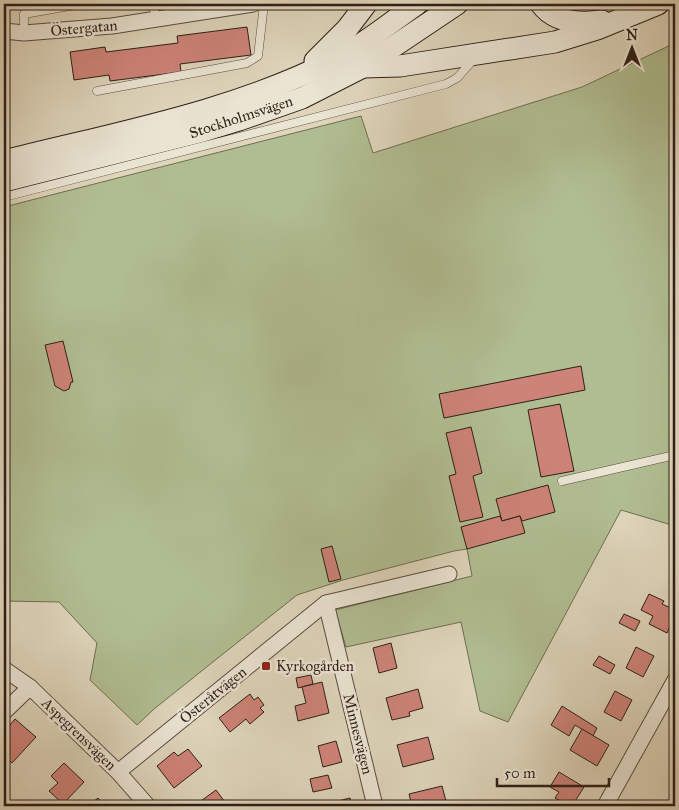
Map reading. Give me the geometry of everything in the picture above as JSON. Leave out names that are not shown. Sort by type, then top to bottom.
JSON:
[{"type":"main road","points":[[300,75],[347,30],[366,4]]},
{"type":"main road","name":"Stockholmsvägen","points":[[4,161],[220,105],[300,75],[368,40],[417,4]]},
{"type":"main road","name":"Stockholmsvägen","points":[[4,181],[239,120],[302,98],[363,66],[457,4]]},
{"type":"main road","points":[[541,4],[550,14],[574,22],[596,22],[627,17]]},
{"type":"main road","points":[[363,66],[400,66],[554,42],[597,30],[658,4]]},
{"type":"street","name":"Östergatan","points":[[4,31],[24,33],[112,26],[253,4]]},
{"type":"street","name":"Österåtvägen","points":[[118,772],[326,602],[449,574]]},
{"type":"street","name":"Minnesvägen","points":[[326,602],[376,806]]},
{"type":"street","name":"Aspegrensvägen","points":[[4,669],[30,687],[118,772],[148,806]]},
{"type":"street","points":[[605,806],[675,680]]},
{"type":"street","points":[[4,712],[30,687]]},
{"type":"lane","points":[[24,33],[24,14],[54,6],[81,4]]},
{"type":"lane","points":[[153,4],[156,19]]},
{"type":"lane","points":[[97,91],[247,62],[258,56],[264,4]]},
{"type":"lane","points":[[4,197],[446,84],[457,78],[477,55]]},
{"type":"lane","points":[[562,481],[675,455]]},
{"type":"green space","points":[[675,43],[675,526],[621,510],[508,722],[480,711],[461,622],[346,647],[335,610],[472,576],[467,549],[343,580],[297,595],[154,709],[137,725],[90,680],[97,643],[59,602],[4,601],[4,207],[361,116],[373,153],[582,87]]},
{"type":"building","points":[[247,27],[251,55],[180,64],[181,72],[110,81],[109,75],[74,80],[70,52],[105,47],[106,52],[178,43],[177,36]]},
{"type":"building","points":[[63,341],[73,382],[71,382],[69,389],[64,391],[55,386],[45,345]]},
{"type":"building","points":[[581,366],[585,390],[444,418],[439,394]]},
{"type":"building","points":[[560,404],[574,471],[541,477],[528,410]]},
{"type":"building","points":[[471,427],[482,473],[473,476],[483,517],[460,522],[449,476],[456,474],[446,433]]},
{"type":"building","points":[[548,485],[555,512],[522,521],[520,516],[502,521],[496,499]]},
{"type":"building","points":[[500,516],[502,521],[520,516],[525,533],[467,549],[461,527]]},
{"type":"building","points":[[332,546],[341,579],[329,582],[321,549]]},
{"type":"building","points":[[649,594],[664,601],[662,604],[675,610],[675,616],[667,633],[649,624],[653,616],[641,610]]},
{"type":"building","points":[[624,614],[640,621],[635,631],[619,623]]},
{"type":"building","points":[[391,643],[397,668],[379,673],[373,648]]},
{"type":"building","points":[[636,647],[654,656],[643,677],[626,668]]},
{"type":"building","points":[[599,656],[615,665],[610,674],[593,665]]},
{"type":"building","points":[[311,675],[313,684],[298,688],[296,678]]},
{"type":"building","points":[[322,682],[329,713],[298,721],[295,706],[306,703],[302,687]]},
{"type":"building","points":[[418,689],[423,708],[409,712],[410,716],[392,720],[386,698]]},
{"type":"building","points":[[615,691],[632,700],[621,721],[604,712]]},
{"type":"building","points":[[250,694],[254,700],[258,697],[264,705],[260,708],[264,712],[250,724],[246,719],[230,732],[219,718]]},
{"type":"building","points":[[562,706],[597,728],[593,736],[575,725],[569,736],[551,725]]},
{"type":"building","points":[[15,719],[36,737],[12,763],[4,756],[4,732]]},
{"type":"building","points":[[582,729],[609,745],[597,766],[570,750]]},
{"type":"building","points":[[428,737],[434,759],[403,767],[397,745]]},
{"type":"building","points":[[336,741],[342,762],[323,767],[318,746]]},
{"type":"building","points":[[188,749],[202,766],[174,788],[157,766],[174,752],[178,756]]},
{"type":"building","points":[[64,763],[84,782],[63,804],[49,791],[58,783],[51,776]]},
{"type":"building","points":[[559,772],[584,787],[572,806],[555,798],[559,792],[550,787]]},
{"type":"building","points":[[328,775],[332,788],[313,792],[310,779]]},
{"type":"building","points":[[442,786],[447,805],[412,806],[409,794]]},
{"type":"building","points":[[216,790],[225,802],[220,806],[194,806]]},
{"type":"building","points":[[98,798],[105,806],[88,806]]},
{"type":"building","points":[[350,798],[352,806],[318,806]]},
{"type":"place","name":"Kyrkogården","points":[[266,666]]}]
